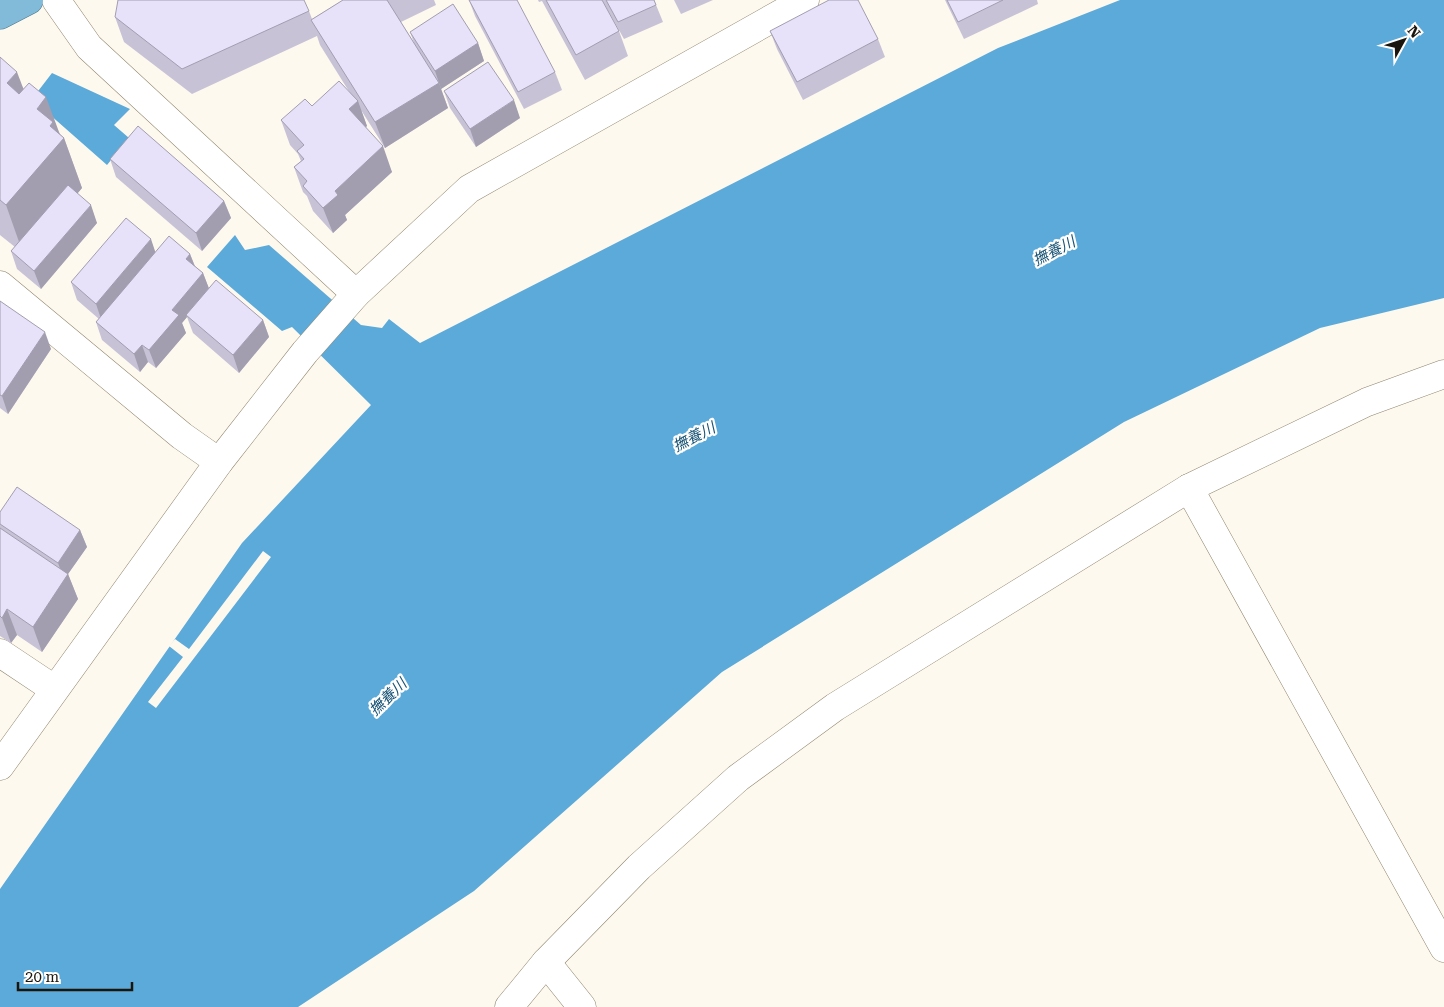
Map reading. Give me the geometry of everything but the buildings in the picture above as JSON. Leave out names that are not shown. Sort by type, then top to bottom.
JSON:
[{"type":"highway","points":[[0,15],[29,0]]},
{"type":"street","points":[[56,0],[89,47],[351,299]]},
{"type":"street","points":[[0,766],[219,462],[305,352],[351,299],[469,189],[805,0]]},
{"type":"street","points":[[0,285],[182,436],[219,462]]},
{"type":"street","points":[[509,1007],[546,962],[639,867],[738,778],[835,707],[1190,488],[1367,402],[1444,374]]},
{"type":"street","points":[[1190,488],[1444,948]]},
{"type":"street","points":[[0,653],[54,689]]},
{"type":"street","points":[[546,962],[582,1007]]},
{"type":"water","name":"撫養川","points":[[1120,0],[1444,0],[1444,298],[1320,328],[1124,422],[722,672],[474,891],[298,1007],[0,1007],[0,889],[242,543],[371,405],[292,327],[282,331],[207,267],[235,235],[245,250],[269,245],[361,325],[382,328],[389,319],[420,343],[998,48]]},
{"type":"water","points":[[52,73],[130,109],[114,125],[129,138],[107,165],[32,99]]},
{"type":"pier","points":[[263,551],[271,557],[156,708],[148,702],[183,657],[169,646],[175,639],[189,649]]}]
